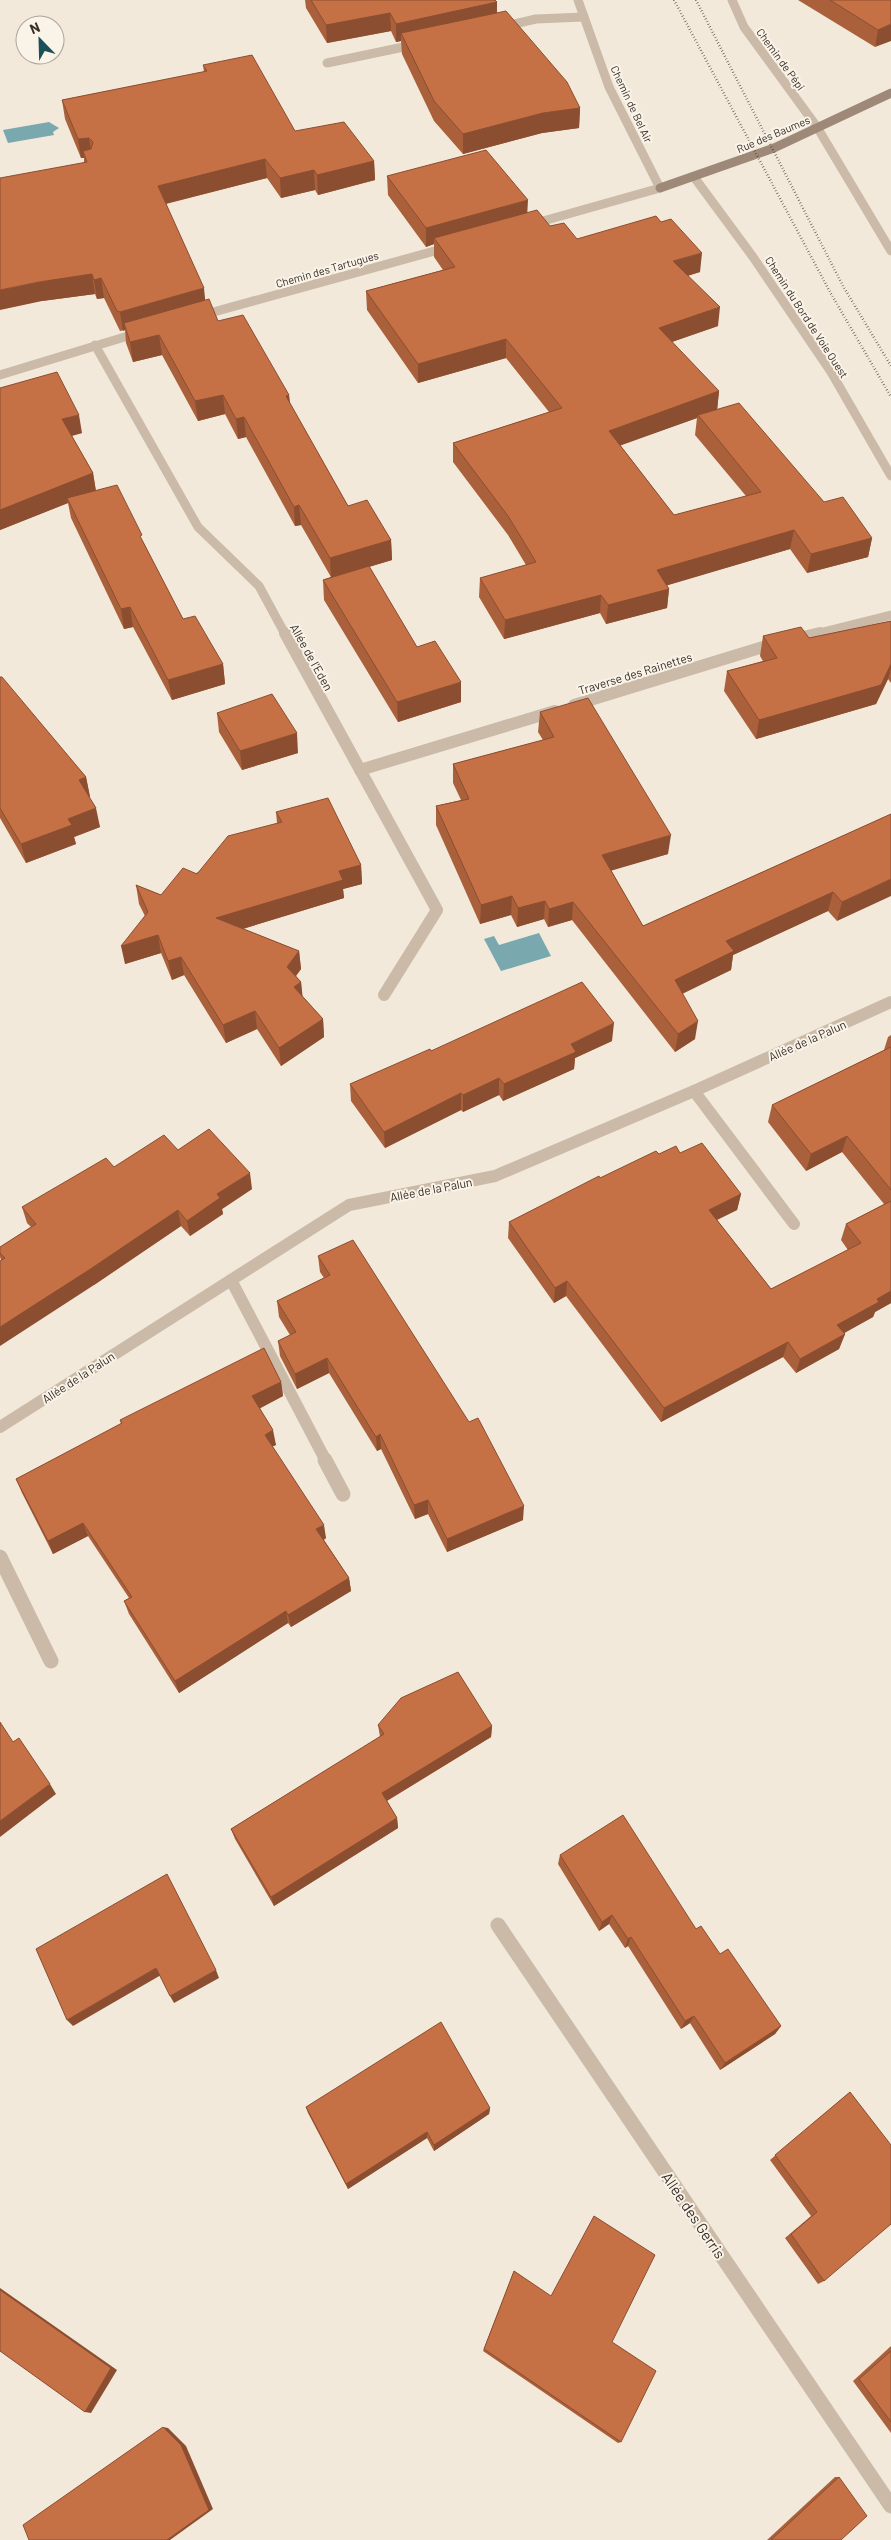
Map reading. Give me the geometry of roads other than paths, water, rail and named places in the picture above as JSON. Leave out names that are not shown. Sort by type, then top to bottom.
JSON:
[{"type":"street","name":"Chemin de Bel Air","points":[[578,0],[609,87],[660,188]]},
{"type":"street","name":"Chemin de Pépi","points":[[732,0],[744,27],[817,127],[891,251]]},
{"type":"street","points":[[488,29],[536,19],[584,16]]},
{"type":"street","points":[[327,63],[432,41]]},
{"type":"street","name":"Rue des Baumes","points":[[660,188],[774,148],[891,93]]},
{"type":"street","name":"Chemin du Bord de Voie Ouest","points":[[694,177],[753,257],[831,372],[891,476]]},
{"type":"street","points":[[517,228],[660,188]]},
{"type":"street","name":"Chemin des Tartugues","points":[[191,318],[459,244]]},
{"type":"street","points":[[0,375],[153,329]]},
{"type":"street","name":"Allée de l'Eden","points":[[95,345],[198,527],[258,586],[436,910],[384,995]]},
{"type":"street","name":"Traverse des Rainettes","points":[[360,770],[763,647],[891,615]]},
{"type":"street","name":"Allée de la Palun","points":[[0,1427],[349,1205],[495,1176],[694,1091],[891,1002]]},
{"type":"street","points":[[694,1091],[794,1224]]},
{"type":"street","points":[[231,1280],[343,1494]]},
{"type":"street","points":[[0,1557],[51,1661]]},
{"type":"street","name":"Allée des Gerris","points":[[498,1925],[891,2506]]},
{"type":"water","points":[[49,122],[59,128],[53,132],[54,135],[8,143],[3,130]]},
{"type":"water","points":[[539,933],[551,956],[501,971],[484,939],[494,936],[499,945]]},
{"type":"railway","points":[[674,0],[830,292],[891,397]]},
{"type":"railway","points":[[696,0],[843,286],[891,366]]}]
